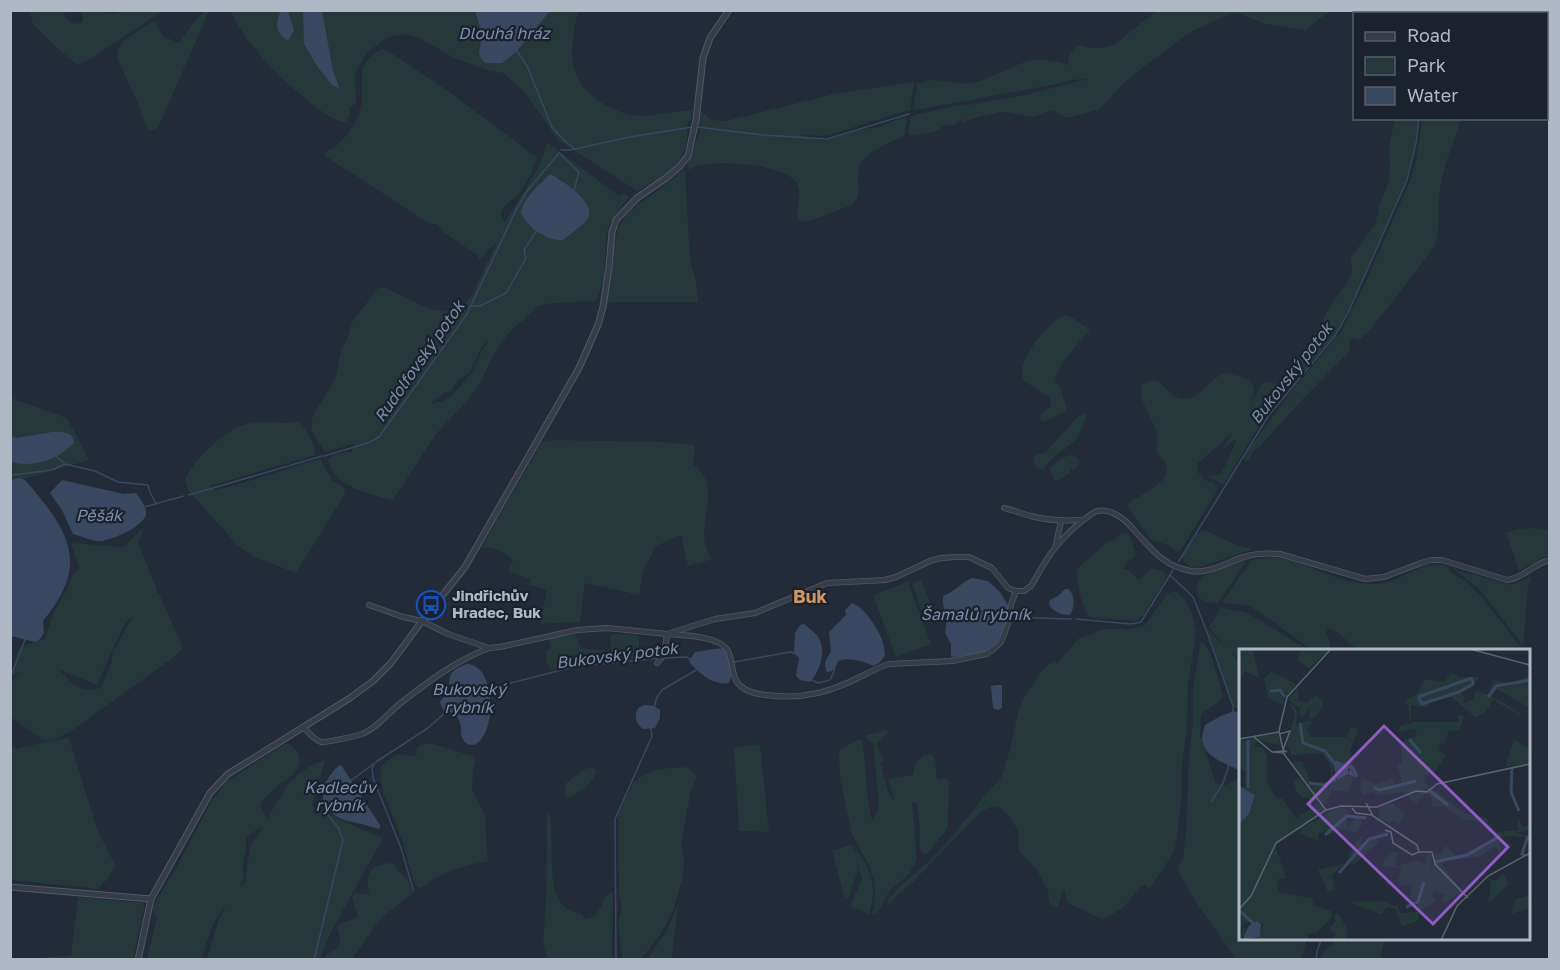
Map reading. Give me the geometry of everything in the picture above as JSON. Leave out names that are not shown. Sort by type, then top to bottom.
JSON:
[{"type":"street","points":[[138,960],[151,899],[210,793],[228,774],[350,698],[373,681],[391,663],[465,567],[579,368],[598,325],[609,267],[612,231],[616,220],[637,198],[666,178],[688,156],[696,120],[703,58],[710,38],[729,10]]},
{"type":"street","points":[[1004,508],[1029,516],[1062,521],[1083,520]]},
{"type":"street","points":[[1055,547],[1083,520],[1101,511],[1121,518],[1156,555],[1190,571],[1208,570],[1245,556],[1267,553],[1281,554],[1365,579],[1384,577],[1431,560],[1442,560],[1507,580],[1521,576],[1535,566],[1550,560]]},
{"type":"street","points":[[668,634],[715,619],[755,613],[827,583],[885,580],[941,558],[969,557],[992,568],[1008,588],[1024,591],[1032,586],[1055,547],[1062,521]]},
{"type":"street","points":[[303,727],[315,739],[323,743],[363,734],[447,669],[473,654],[489,648],[577,630],[607,628],[690,636],[723,644],[728,651],[737,682],[745,689],[759,694],[797,698],[846,684],[889,664],[952,660],[986,654],[1001,642],[1016,591]]},
{"type":"street","points":[[369,605],[422,621],[448,634],[489,648]]},
{"type":"street","points":[[658,662],[663,655],[668,634]]},
{"type":"street","points":[[10,887],[151,899]]},
{"type":"green space","points":[[31,11],[64,11],[67,20],[78,24],[83,20],[81,11],[102,11],[114,14],[125,11],[162,11],[78,65],[34,25]]},
{"type":"green space","points":[[209,11],[158,128],[150,130],[146,126],[117,58],[118,50],[123,41],[152,22],[156,23],[163,36],[179,43],[197,18]]},
{"type":"green space","points":[[231,11],[578,11],[572,56],[575,71],[585,88],[601,103],[631,115],[646,116],[692,110],[685,148],[681,158],[671,169],[637,191],[558,140],[524,91],[503,73],[456,59],[419,38],[403,34],[388,37],[368,52],[355,74],[356,103],[349,109],[351,112],[346,122],[338,121],[302,96],[268,65],[245,35]]},
{"type":"green space","points":[[1156,11],[1330,11],[1305,30],[1266,24],[1237,13],[1227,15],[1192,31],[1181,39],[1129,78],[1098,110],[1070,117],[1049,111],[1034,117],[999,112],[961,123],[962,118],[955,125],[944,126],[935,132],[913,136],[908,133],[911,117],[917,114],[963,104],[1025,95],[1087,79],[1071,80],[917,110],[913,109],[917,84],[927,80],[975,82],[1022,63],[1038,60],[1069,65],[1068,57],[1078,45],[1096,48],[1114,45]]},
{"type":"green space","points":[[382,49],[393,54],[537,157],[522,190],[506,204],[502,211],[501,215],[505,222],[541,163],[547,142],[619,196],[623,193],[629,197],[610,222],[606,236],[604,278],[597,299],[538,306],[508,334],[496,350],[479,385],[436,434],[393,500],[354,488],[338,478],[328,461],[335,455],[352,452],[354,444],[325,452],[312,432],[312,419],[335,380],[340,354],[352,322],[378,288],[384,287],[429,309],[458,314],[472,294],[496,244],[479,259],[437,224],[430,224],[325,156],[324,154],[345,137],[356,120],[361,107],[363,70],[372,55]],"holes":[[[559,178],[579,195],[544,236],[530,226],[521,214],[522,207],[535,192]],[[488,342],[481,351],[473,371],[454,393],[447,399],[430,404],[445,392],[452,391],[457,382],[470,372],[481,349]]]},
{"type":"green space","points":[[914,82],[910,110],[829,135],[801,135],[822,141],[879,127],[900,118],[907,120],[904,136],[878,149],[862,162],[858,170],[858,197],[852,205],[807,222],[800,221],[797,212],[798,186],[787,175],[775,170],[744,164],[711,164],[689,170],[687,166],[699,134],[700,110],[711,120],[726,121],[834,94]]},
{"type":"green space","points":[[1395,120],[1419,120],[1407,178],[1341,327],[1302,373],[1296,376],[1289,370],[1292,363],[1309,349],[1329,308],[1352,272],[1351,257],[1375,225],[1389,180],[1389,145]]},
{"type":"green space","points":[[1422,120],[1461,120],[1443,176],[1439,197],[1437,235],[1433,249],[1371,329],[1359,340],[1353,338],[1349,342],[1349,352],[1259,448],[1253,451],[1246,462],[1244,459],[1251,446],[1293,389],[1341,332],[1410,181],[1416,161]]},
{"type":"green space","points":[[685,168],[690,259],[696,281],[698,302],[610,302],[603,305],[618,228],[628,213]]},
{"type":"green space","points":[[1065,315],[1090,331],[1075,347],[1057,373],[1055,380],[1067,409],[1043,422],[1040,420],[1041,415],[1051,406],[1051,400],[1047,394],[1045,395],[1023,380],[1022,370],[1027,355],[1038,338]]},
{"type":"green space","points":[[1225,373],[1242,377],[1253,385],[1254,391],[1250,404],[1264,382],[1283,385],[1285,388],[1272,405],[1224,484],[1208,476],[1220,475],[1228,461],[1236,441],[1234,440],[1223,449],[1232,433],[1197,464],[1197,471],[1205,480],[1214,483],[1217,489],[1181,550],[1177,552],[1168,545],[1151,540],[1128,507],[1128,504],[1152,489],[1167,474],[1164,461],[1156,451],[1157,434],[1143,403],[1142,385],[1158,382],[1173,395],[1186,399],[1198,394]]},
{"type":"green space","points":[[11,398],[67,418],[89,460],[11,483]]},
{"type":"green space","points":[[1086,413],[1085,422],[1075,440],[1051,459],[1043,470],[1037,466],[1033,460],[1036,455],[1045,453],[1078,416]]},
{"type":"green space","points":[[298,422],[310,437],[315,455],[210,486],[214,490],[227,487],[321,460],[332,480],[344,488],[345,494],[296,573],[255,557],[237,545],[188,490],[185,480],[202,455],[238,427],[252,423]]},
{"type":"green space","points":[[554,440],[663,442],[693,445],[695,450],[693,465],[703,474],[707,485],[704,536],[706,548],[713,559],[688,566],[681,535],[656,546],[643,571],[639,595],[585,583],[580,622],[540,624],[547,590],[529,585],[530,579],[508,571],[513,560],[495,549],[482,546],[541,443]]},
{"type":"green space","points":[[1069,455],[1080,461],[1078,465],[1070,470],[1070,473],[1055,481],[1049,468]]},
{"type":"green space","points":[[143,528],[139,545],[157,594],[159,594],[182,649],[70,732],[51,741],[43,740],[11,717],[11,684],[22,672],[11,676],[19,647],[45,639],[53,613],[72,576],[80,570],[71,543],[123,547]],"holes":[[[133,616],[113,652],[101,688],[86,689],[76,686],[58,669],[97,685],[125,623]]]},
{"type":"green space","points":[[1530,528],[1549,530],[1549,556],[1518,571],[1507,533]]},
{"type":"green space","points":[[1205,530],[1238,546],[1253,549],[1198,568],[1191,567],[1183,561],[1182,556],[1198,533]]},
{"type":"green space","points":[[1126,533],[1130,536],[1136,554],[1123,569],[1127,569],[1138,579],[1151,568],[1163,571],[1166,578],[1143,616],[1136,621],[1090,618],[1082,601],[1076,570],[1109,541]]},
{"type":"green space","points":[[1273,557],[1286,559],[1363,584],[1392,581],[1426,566],[1447,566],[1450,572],[1466,581],[1481,596],[1522,649],[1357,649],[1336,631],[1329,629],[1326,634],[1330,641],[1329,649],[1311,649],[1251,606],[1222,603],[1243,572],[1247,571],[1246,567],[1252,560]]},
{"type":"green space","points":[[1247,560],[1218,603],[1199,598],[1196,591],[1203,577],[1221,568]]},
{"type":"green space","points":[[1454,569],[1511,585],[1531,576],[1523,646],[1482,592]]},
{"type":"green space","points":[[921,580],[935,616],[925,620],[912,584]]},
{"type":"green space","points":[[908,582],[931,644],[896,657],[873,595]]},
{"type":"green space","points":[[1175,591],[1184,598],[1191,611],[1196,631],[1188,682],[1187,726],[1178,830],[1174,852],[1151,887],[1145,885],[1142,887],[1121,909],[1103,920],[1068,903],[1064,889],[1058,906],[1055,908],[1049,902],[1048,891],[1037,870],[1019,851],[1019,837],[1014,824],[1005,812],[994,807],[978,815],[889,904],[887,901],[900,886],[952,837],[1001,778],[1018,712],[1023,699],[1041,672],[1055,661],[1056,665],[1078,639],[1104,629],[1131,629],[1144,626],[1165,597]]},
{"type":"green space","points":[[1220,607],[1244,611],[1307,649],[1239,649],[1239,656],[1231,652],[1239,661],[1239,708],[1234,708],[1207,629],[1229,650],[1208,627]]},
{"type":"green space","points":[[574,634],[581,648],[611,651],[611,635],[614,634],[639,636],[639,647],[634,658],[591,662],[555,670],[549,667],[546,661],[546,650],[551,648],[549,639]]},
{"type":"green space","points":[[1201,641],[1210,652],[1223,695],[1220,701],[1201,714],[1200,735],[1216,784],[1226,785],[1239,778],[1239,940],[1307,940],[1301,959],[1236,959],[1195,901],[1180,875],[1178,867],[1183,859],[1187,818],[1193,689]]},
{"type":"green space","points":[[888,730],[877,744],[883,760],[880,762],[888,791],[895,802],[888,779],[913,775],[915,765],[923,755],[932,755],[935,759],[937,778],[939,780],[946,778],[949,782],[948,825],[928,853],[922,853],[917,804],[912,802],[917,860],[909,874],[890,890],[878,912],[874,914],[872,912],[875,883],[852,834],[840,779],[839,750],[857,740],[863,743],[872,820],[879,809],[873,743],[864,737]]},
{"type":"green space","points":[[69,738],[97,829],[115,865],[108,878],[98,889],[11,880],[11,748]]},
{"type":"green space","points":[[286,743],[299,755],[298,768],[260,804],[267,819],[290,781],[313,764],[325,760],[312,806],[383,838],[331,932],[320,959],[207,959],[219,918],[227,905],[213,924],[202,959],[182,959],[182,956],[181,959],[147,959],[157,917],[153,906],[211,802],[226,782]],"holes":[[[262,828],[250,847],[245,882],[239,889],[243,879],[246,839],[250,833]]]},
{"type":"green space","points":[[430,743],[473,756],[476,759],[472,789],[485,815],[488,862],[453,870],[421,888],[416,886],[413,880],[402,840],[383,792],[380,776],[382,766],[393,756],[400,754],[416,757],[420,745]]},
{"type":"green space","points":[[760,744],[769,832],[739,831],[734,748]]},
{"type":"green space","points":[[592,767],[596,772],[592,781],[581,791],[567,798],[564,794],[566,783],[585,769]]},
{"type":"green space","points":[[683,767],[690,769],[697,776],[691,791],[683,832],[681,844],[684,858],[683,877],[673,911],[660,935],[641,959],[622,959],[618,924],[622,907],[619,893],[618,814],[633,783],[640,777],[659,769]]},
{"type":"green space","points":[[550,813],[553,881],[558,898],[563,905],[581,913],[587,919],[598,911],[606,896],[613,891],[612,959],[548,959],[543,945],[547,880],[547,824]]},
{"type":"green space","points":[[852,844],[853,850],[866,864],[871,879],[873,899],[869,914],[850,906],[862,879],[856,860],[858,870],[848,899],[844,896],[832,851]]},
{"type":"green space","points":[[390,863],[394,864],[409,881],[411,889],[415,892],[378,922],[352,959],[323,959],[341,942],[337,928],[340,924],[358,917],[352,897],[354,893],[367,894],[370,871]]},
{"type":"green space","points":[[78,897],[145,903],[133,959],[45,959],[46,957],[71,956]]},
{"type":"green space","points":[[678,904],[672,959],[648,959],[669,927]]},
{"type":"green space","points":[[1336,940],[1385,940],[1380,959],[1320,959]]},
{"type":"water","name":"Dlouhá hráz","points":[[475,10],[550,11],[516,52],[502,63],[486,63],[479,54],[482,34]]},
{"type":"water","points":[[281,11],[288,11],[294,30],[288,41],[277,28]]},
{"type":"water","points":[[303,11],[322,11],[338,88],[332,85],[317,66],[304,44]]},
{"type":"water","points":[[550,174],[576,192],[583,199],[589,212],[586,221],[563,240],[539,233],[521,214],[528,197]]},
{"type":"water","points":[[52,432],[69,434],[74,443],[60,454],[45,461],[28,464],[11,462],[11,436],[17,438]]},
{"type":"water","points":[[19,478],[25,480],[53,515],[63,532],[70,564],[67,582],[43,621],[44,633],[35,642],[11,636],[11,482]]},
{"type":"water","name":"Pěšák","points":[[62,480],[124,494],[136,493],[146,511],[144,519],[133,529],[102,541],[73,534],[62,510],[50,493]]},
{"type":"water","name":"Šamalů rybník","points":[[972,578],[988,581],[1000,592],[1009,607],[1008,616],[995,645],[980,654],[951,657],[951,644],[945,633],[943,596]]},
{"type":"water","points":[[1065,589],[1069,589],[1074,602],[1070,615],[1058,613],[1049,605],[1050,600]]},
{"type":"water","points":[[852,603],[867,615],[876,628],[884,646],[885,656],[873,666],[856,660],[838,661],[833,670],[827,672],[825,666],[831,652],[829,632],[846,615],[845,610]]},
{"type":"water","points":[[804,624],[817,635],[822,648],[819,667],[810,682],[800,680],[796,676],[799,658],[794,653],[795,633],[800,625]]},
{"type":"water","points":[[724,649],[729,655],[731,670],[729,683],[718,683],[707,678],[689,661],[695,652]]},
{"type":"water","name":"Bukovský rybník","points":[[467,664],[476,667],[483,675],[490,699],[488,726],[483,737],[472,745],[467,744],[463,739],[461,725],[456,715],[443,710],[440,702],[450,688],[452,672]]},
{"type":"water","points":[[1002,685],[1002,708],[998,710],[993,708],[991,686]]},
{"type":"water","points":[[645,705],[654,706],[660,710],[660,718],[655,728],[643,729],[637,722],[638,708]]},
{"type":"water","points":[[1234,711],[1239,713],[1239,771],[1217,760],[1207,752],[1202,740],[1205,725]]},
{"type":"water","name":"Kadlecův rybník","points":[[341,765],[380,825],[380,829],[341,819],[326,807],[323,789],[332,772]]},
{"type":"waterway","points":[[517,51],[527,66],[552,127],[574,148]]},
{"type":"waterway","name":"Rudolfovský potok","points":[[697,127],[763,135],[827,139],[909,114]]},
{"type":"waterway","name":"Bukovský potok","points":[[1179,561],[1269,415],[1335,336],[1348,313],[1407,180],[1419,120]]},
{"type":"waterway","name":"Rudolfovský potok","points":[[561,150],[692,127]]},
{"type":"waterway","name":"Rudolfovský potok","points":[[324,456],[368,443],[379,437],[467,314],[517,208],[528,190],[559,153],[579,172],[574,190]]},
{"type":"waterway","points":[[470,306],[480,306],[506,293],[526,258],[524,250],[537,230]]},
{"type":"waterway","points":[[56,456],[64,463]]},
{"type":"waterway","name":"Rudolfovský potok","points":[[189,495],[322,456]]},
{"type":"waterway","points":[[10,477],[52,470],[65,464],[95,471],[118,482],[148,485],[156,504]]},
{"type":"waterway","name":"Rudolfovský potok","points":[[144,507],[184,496]]},
{"type":"waterway","name":"Bukovský potok","points":[[1076,619],[1131,624],[1141,622],[1173,570]]},
{"type":"waterway","points":[[1170,575],[1193,597],[1233,706],[1233,713]]},
{"type":"waterway","name":"Bukovský potok","points":[[1012,617],[1071,619]]},
{"type":"waterway","points":[[10,678],[25,640]]},
{"type":"waterway","name":"Bukovský potok","points":[[734,662],[794,653]]},
{"type":"waterway","name":"Bukovský potok","points":[[664,658],[687,657],[692,661]]},
{"type":"waterway","name":"Bukovský potok","points":[[488,689],[573,667],[660,658]]},
{"type":"waterway","name":"Bukovský potok","points":[[812,680],[818,683],[830,680],[835,669]]},
{"type":"waterway","points":[[654,707],[662,690],[696,670]]},
{"type":"waterway","name":"Bukovský potok","points":[[349,782],[428,728],[447,711]]},
{"type":"waterway","points":[[616,960],[615,819],[652,736],[651,728]]},
{"type":"waterway","points":[[1211,802],[1223,783],[1230,762]]},
{"type":"waterway","points":[[374,765],[373,778],[401,848],[413,889]]},
{"type":"waterway","name":"Bukovský potok","points":[[314,960],[343,840],[339,829],[325,811],[327,805]]},
{"type":"waterway","points":[[1316,960],[1321,940]]},
{"type":"place","name":"Jindřichův Hradec, Buk","points":[[431,605]]},
{"type":"district","name":"Buk","points":[[810,597]]}]
